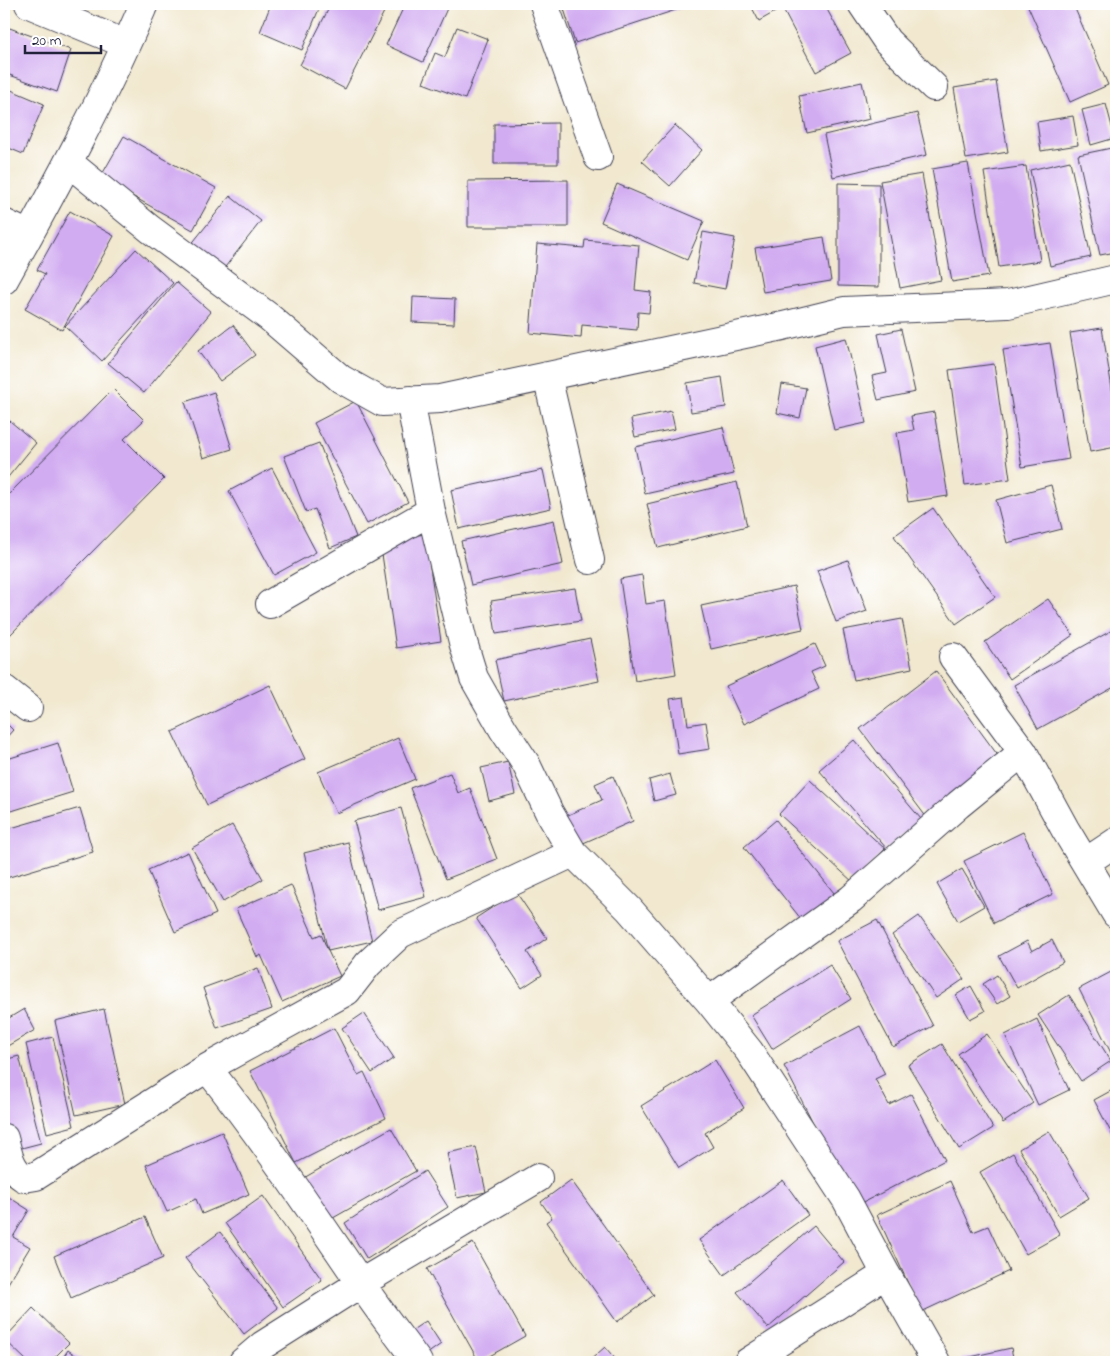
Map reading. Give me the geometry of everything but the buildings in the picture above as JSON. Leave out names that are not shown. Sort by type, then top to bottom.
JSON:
[{"type":"street","points":[[29,4],[126,44]]},
{"type":"street","points":[[4,280],[68,162],[144,4]]},
{"type":"street","points":[[544,4],[598,157]]},
{"type":"street","points":[[862,4],[888,40],[934,87]]},
{"type":"street","points":[[68,162],[150,229],[269,317],[341,379],[382,402],[440,399],[783,326],[844,311],[918,310],[1008,304],[1116,278]]},
{"type":"street","points":[[4,223],[29,235]]},
{"type":"street","points":[[547,376],[590,560]]},
{"type":"street","points":[[410,400],[431,511],[463,642],[474,678],[503,729],[526,764],[549,812],[573,853],[629,909],[749,1051],[846,1199],[936,1362]]},
{"type":"street","points":[[270,604],[431,511]]},
{"type":"street","points":[[952,657],[1023,752],[1116,914]]},
{"type":"street","points":[[4,689],[28,708]]},
{"type":"street","points":[[708,1001],[850,898],[1023,752]]},
{"type":"street","points":[[1086,862],[1116,842]]},
{"type":"street","points":[[4,1138],[12,1166],[17,1174],[24,1178],[36,1176],[208,1068],[347,991],[368,964],[400,934],[573,853]]},
{"type":"street","points":[[208,1068],[327,1231],[361,1284],[418,1362]]},
{"type":"street","points":[[243,1362],[263,1345],[538,1178]]},
{"type":"street","points":[[748,1362],[886,1274]]}]
